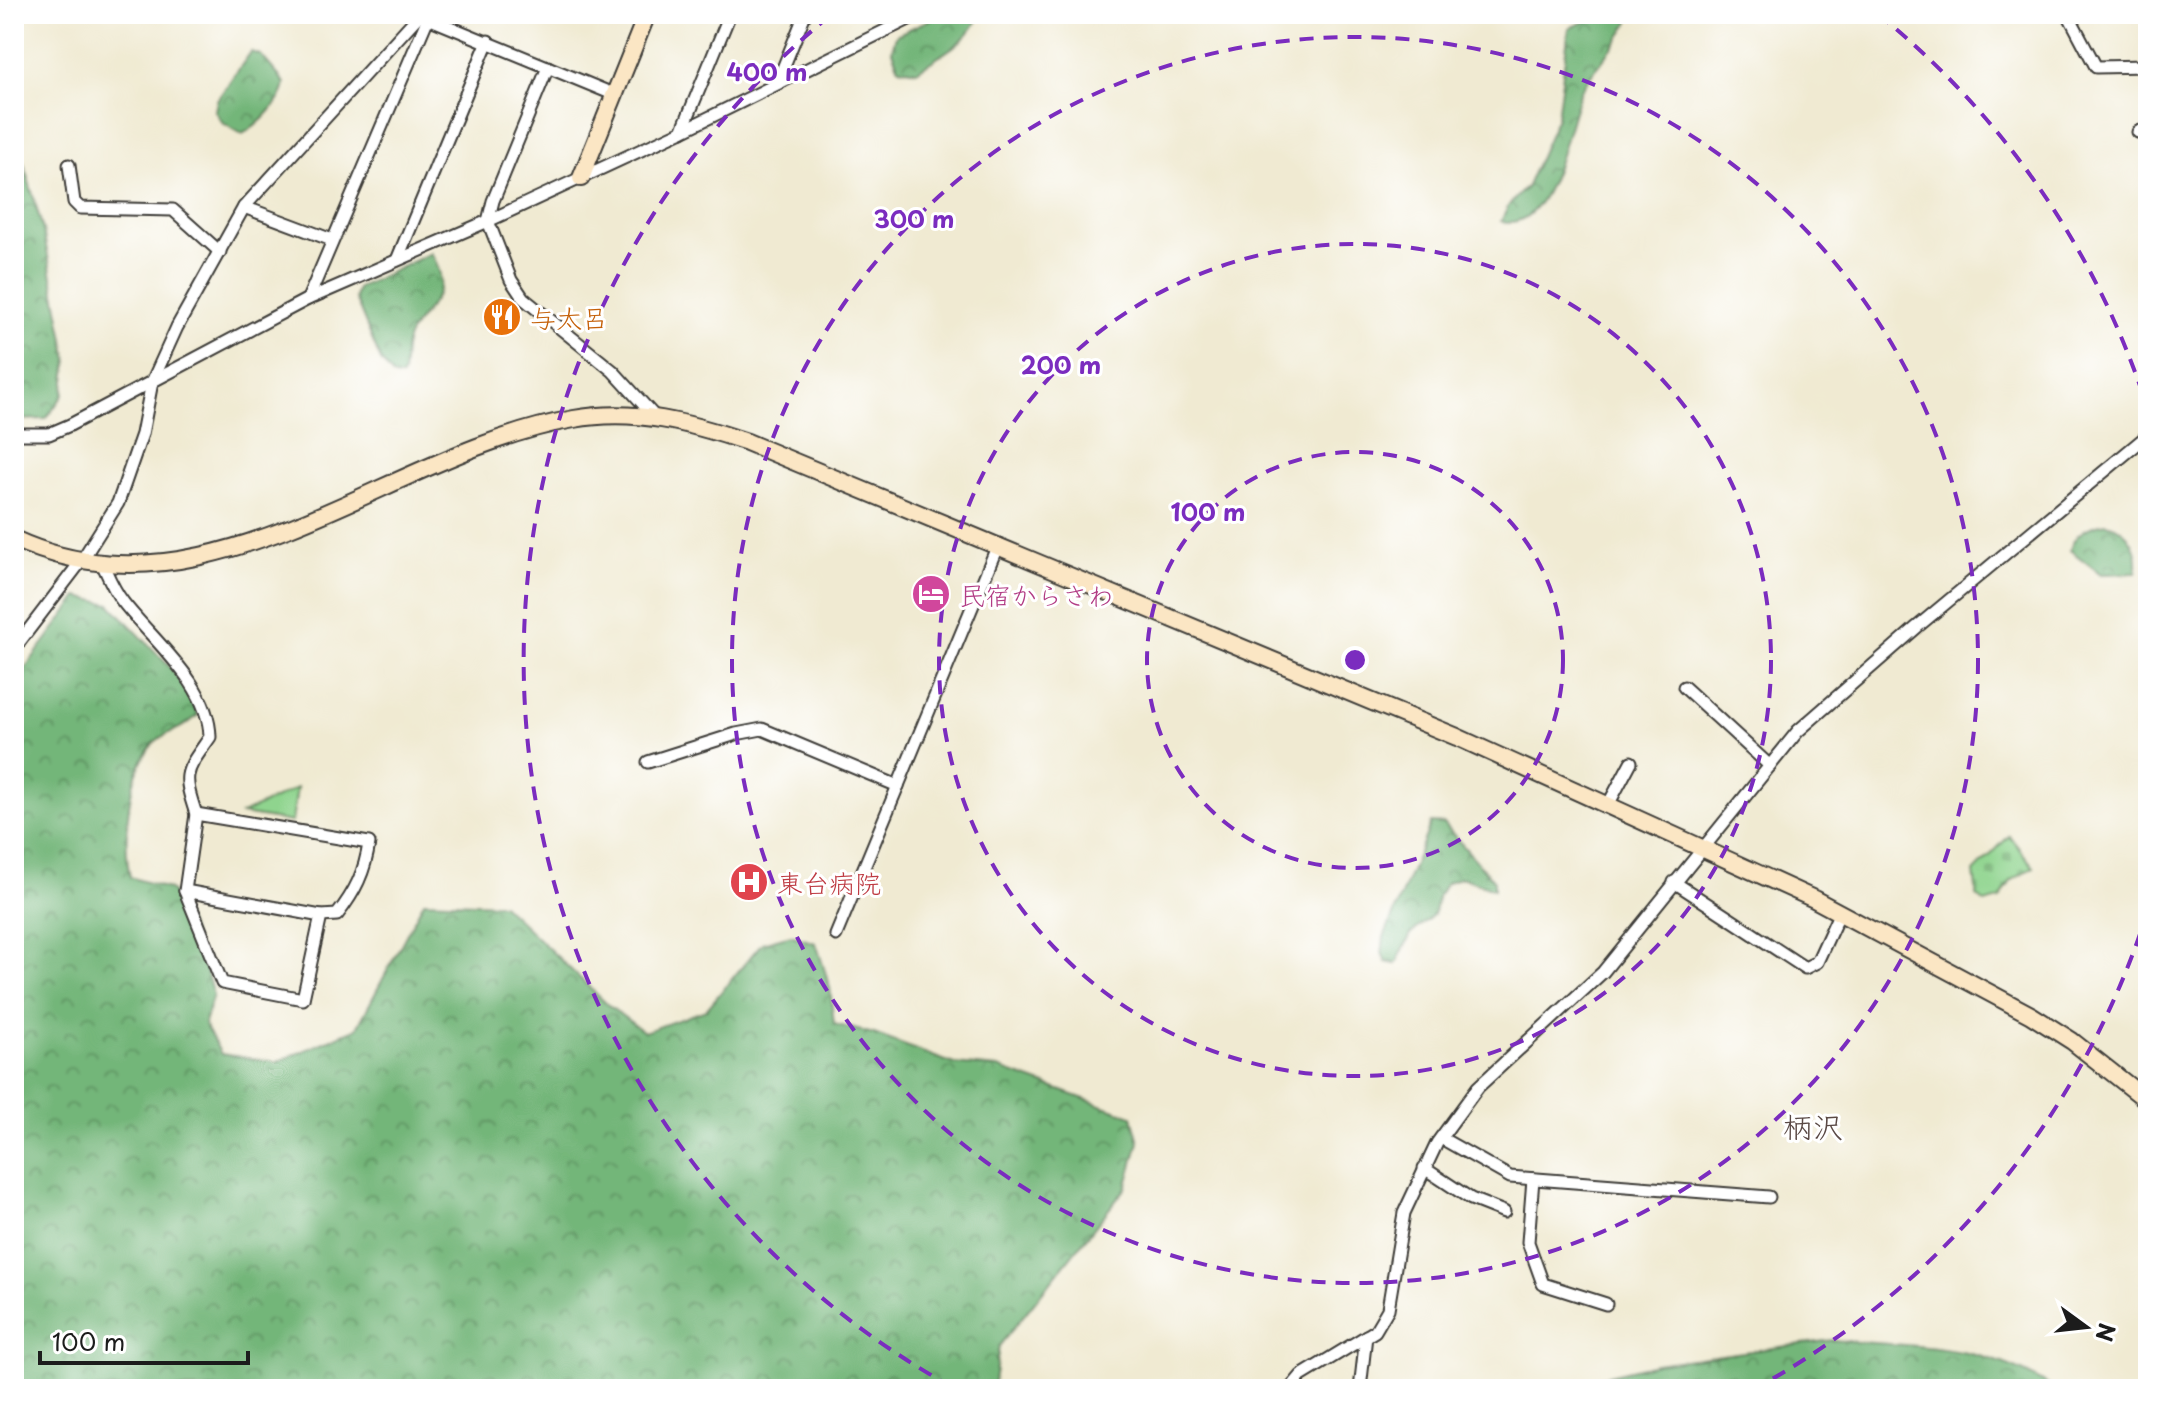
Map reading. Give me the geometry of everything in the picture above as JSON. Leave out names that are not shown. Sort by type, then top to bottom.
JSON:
[{"type":"street","points":[[581,178],[646,18],[622,14]]},
{"type":"street","points":[[682,131],[730,14]]},
{"type":"street","points":[[777,83],[805,14]]},
{"type":"street","points":[[14,434],[49,434],[308,299],[488,221],[682,131],[904,17],[919,14]]},
{"type":"street","points":[[2068,14],[2096,67],[2148,66]]},
{"type":"street","points":[[424,15],[613,94]]},
{"type":"street","points":[[14,649],[82,560],[128,481],[152,382],[177,327],[244,207],[424,15]]},
{"type":"street","points":[[308,299],[424,15]]},
{"type":"street","points":[[397,260],[488,41]]},
{"type":"street","points":[[548,67],[493,201],[488,221],[511,280],[523,298],[613,371],[655,417]]},
{"type":"street","points":[[69,165],[74,202],[80,208],[173,210],[220,252]]},
{"type":"street","points":[[244,207],[332,240]]},
{"type":"street","points":[[14,539],[102,563],[170,562],[236,548],[523,430],[577,418],[655,417],[747,442],[1457,737],[1840,912],[2031,1015],[2072,1041],[2148,1101]]},
{"type":"street","points":[[1290,1389],[1301,1376],[1375,1331],[1388,1309],[1404,1213],[1441,1138],[1478,1087],[1603,972],[1798,731],[2148,435]]},
{"type":"street","points":[[836,935],[997,547]]},
{"type":"street","points":[[102,563],[120,598],[183,672],[206,709],[210,737],[189,767],[185,783],[196,814],[185,891],[222,983],[303,999],[321,916]]},
{"type":"street","points":[[1684,687],[1770,766]]},
{"type":"street","points":[[648,762],[736,734],[762,729],[898,786]]},
{"type":"street","points":[[1607,807],[1631,762]]},
{"type":"street","points":[[185,891],[321,916],[337,915],[356,891],[366,865],[369,843],[196,814]]},
{"type":"street","points":[[1674,882],[1792,963],[1805,968],[1817,962],[1840,912]]},
{"type":"street","points":[[1441,1138],[1501,1175],[1769,1197]]},
{"type":"street","points":[[1424,1168],[1471,1199],[1504,1212]]},
{"type":"street","points":[[1533,1179],[1528,1242],[1543,1284],[1606,1304]]},
{"type":"street","points":[[1360,1389],[1366,1336]]},
{"type":"green space","points":[[942,14],[979,14],[962,40],[944,53],[917,71],[899,68],[892,51],[896,35]]},
{"type":"green space","points":[[1604,14],[1632,14],[1622,34],[1583,87],[1546,192],[1534,210],[1519,220],[1501,221],[1509,205],[1527,186],[1557,117],[1569,28]]},
{"type":"green space","points":[[251,52],[261,55],[285,83],[284,90],[269,112],[242,134],[223,123],[215,111],[217,100]]},
{"type":"green space","points":[[14,146],[24,164],[43,230],[68,360],[63,395],[46,419],[14,420],[14,371],[19,361],[14,343]]},
{"type":"green space","points":[[431,253],[438,266],[440,287],[408,338],[402,377],[393,376],[381,361],[355,298],[358,288]]},
{"type":"green space","points":[[2107,523],[2122,530],[2132,542],[2137,557],[2136,573],[2101,574],[2070,550],[2084,530]]},
{"type":"green space","points":[[78,597],[110,604],[185,683],[198,715],[156,741],[146,753],[129,806],[128,862],[130,877],[168,889],[177,897],[202,957],[213,995],[204,1024],[221,1054],[277,1062],[357,1028],[424,901],[502,904],[609,1006],[644,1032],[706,1010],[762,943],[791,935],[816,943],[830,987],[834,1024],[874,1034],[954,1064],[998,1068],[1132,1116],[1139,1142],[1126,1188],[999,1346],[993,1389],[14,1389],[14,683]]},
{"type":"green space","points":[[297,788],[292,822],[242,814]]},
{"type":"green space","points":[[1431,823],[1444,824],[1494,881],[1494,889],[1461,877],[1446,883],[1438,896],[1434,914],[1411,934],[1396,964],[1386,962],[1382,953],[1384,937]]},
{"type":"green space","points":[[2009,836],[2034,867],[2011,881],[2000,899],[1985,903],[1977,896],[1974,872]]},
{"type":"green space","points":[[1832,1340],[1919,1346],[1974,1355],[2001,1362],[2054,1389],[1549,1389],[1656,1364]]},
{"type":"place","name":"与太呂","points":[[502,317]]},
{"type":"place","name":"民宿からさわ","points":[[931,594]]},
{"type":"place","name":"東台病院","points":[[749,882]]},
{"type":"district","name":"柄沢","points":[[1813,1125]]}]
